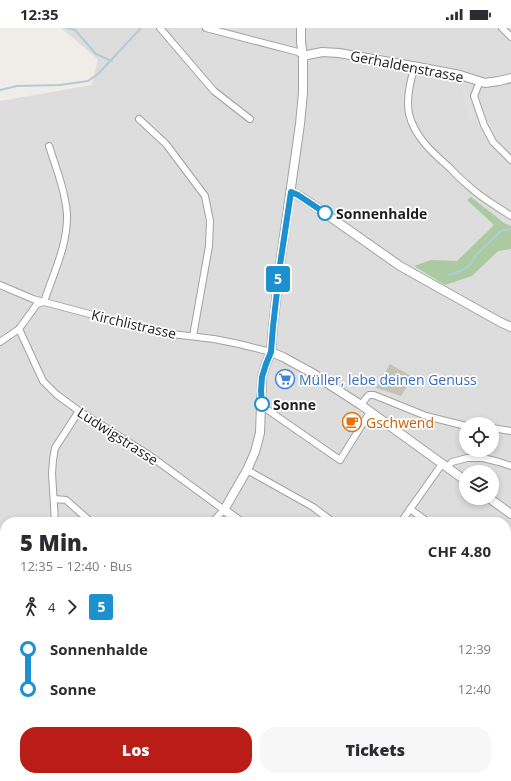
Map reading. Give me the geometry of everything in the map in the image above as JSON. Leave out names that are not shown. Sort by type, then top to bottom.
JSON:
[{"type":"street","points":[[160,28],[214,91],[250,119]]},
{"type":"street","points":[[206,28],[298,52],[303,56]]},
{"type":"street","points":[[217,517],[224,510],[247,470],[255,452],[260,433],[262,377],[271,352],[280,265],[300,124],[303,93],[301,28]]},
{"type":"street","points":[[502,28],[511,37]]},
{"type":"street","name":"Gerhaldenstrasse","points":[[303,56],[322,52],[339,53],[460,75],[485,83],[492,83],[511,78]]},
{"type":"street","points":[[414,66],[408,102],[409,114],[419,137],[438,158],[471,189],[511,216]]},
{"type":"street","points":[[480,81],[474,96],[484,125],[493,142],[511,160]]},
{"type":"street","points":[[139,119],[166,144],[205,196],[210,221],[209,246],[193,336]]},
{"type":"street","points":[[0,342],[19,329],[37,304],[44,302],[60,257],[65,237],[67,214],[65,199],[48,146]]},
{"type":"street","points":[[291,192],[309,202],[416,276],[511,327]]},
{"type":"street","name":"Kirchlistrasse","points":[[0,285],[33,299],[142,328],[172,334],[214,339],[271,352]]},
{"type":"street","name":"Ludwigstrasse","points":[[19,329],[43,380],[56,394],[79,411],[149,455],[234,517]]},
{"type":"street","points":[[271,352],[314,374],[361,405],[459,476]]},
{"type":"street","points":[[361,405],[369,395],[374,395],[426,416],[459,424]]},
{"type":"street","points":[[262,406],[340,460],[370,412]]},
{"type":"street","points":[[55,517],[52,473],[55,448],[79,411]]},
{"type":"street","points":[[499,429],[511,431]]},
{"type":"street","points":[[404,517],[444,466],[452,462],[467,458],[483,458],[511,466]]},
{"type":"street","points":[[247,470],[312,507],[326,517]]},
{"type":"street","points":[[54,499],[66,500],[85,517]]},
{"type":"street","points":[[499,505],[511,514]]},
{"type":"street","points":[[410,509],[421,517]]},
{"type":"shaded area","points":[[61,28],[511,28],[511,517],[0,517],[0,101],[92,85],[98,59]]},
{"type":"shaded area","points":[[467,89],[475,119],[469,121],[462,91]]},
{"type":"shaded area","points":[[390,364],[413,377],[401,396],[376,388]]},
{"type":"green space","points":[[471,197],[504,223],[511,226],[511,249],[498,251],[472,276],[445,285],[414,266],[431,260],[457,261],[494,225],[467,200]]},
{"type":"waterway","points":[[67,28],[75,30],[96,54],[112,61]]},
{"type":"waterway","points":[[0,90],[17,86],[60,85],[88,81],[98,74],[141,28]]},
{"type":"waterway","points":[[449,275],[461,271],[471,264],[475,256],[500,232],[511,229]]},
{"type":"bus line","name":"5","points":[[262,404],[262,377],[271,352],[280,265],[291,192],[325,213]]},
{"type":"place","name":"Sonnenhalde","points":[[325,213]]},
{"type":"place","name":"Müller, lebe deinen Genuss","points":[[285,379]]},
{"type":"place","name":"Sonne","points":[[262,404]]},
{"type":"place","name":"Gschwend","points":[[352,422]]}]
